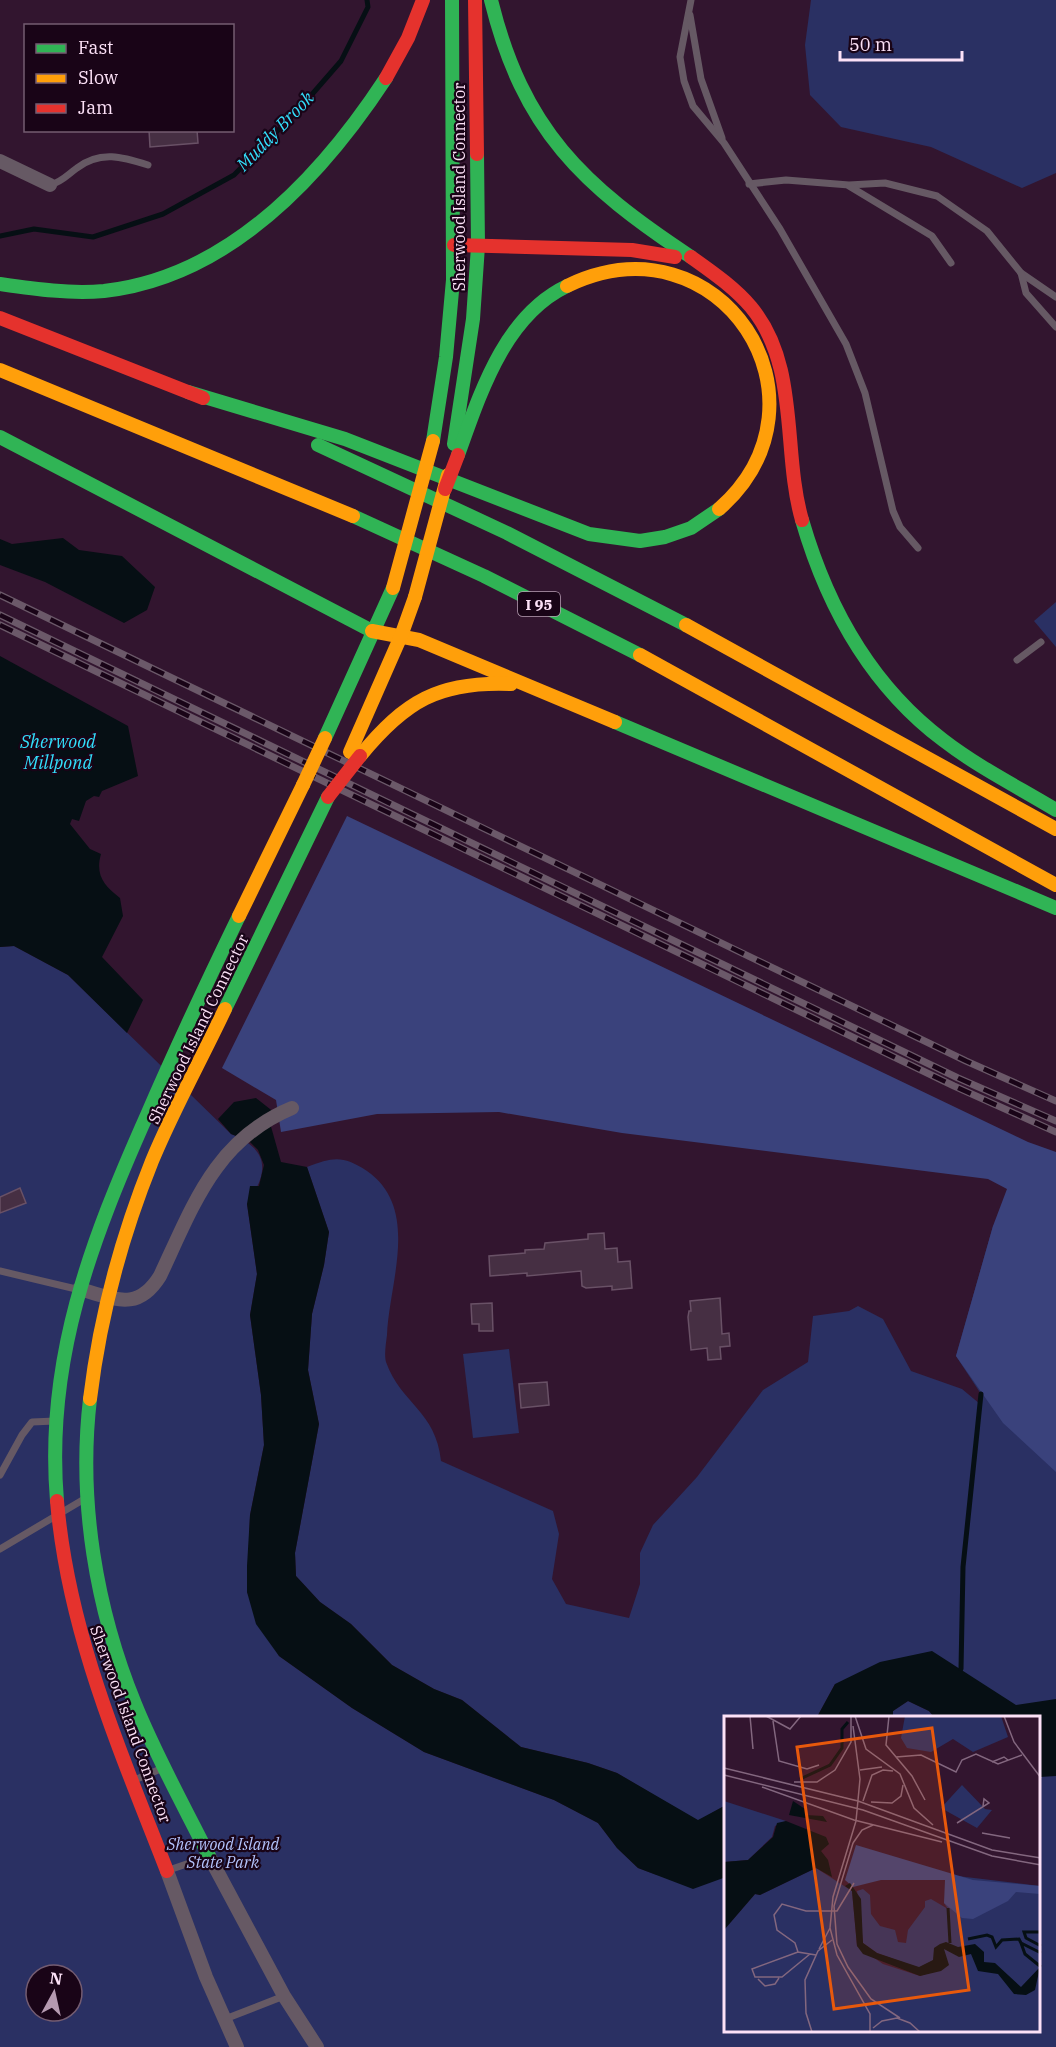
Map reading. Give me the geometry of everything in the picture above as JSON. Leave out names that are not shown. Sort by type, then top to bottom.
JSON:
[{"type":"main road","points":[[0,284],[64,291],[113,289],[164,278],[189,269],[240,240],[288,199],[347,132],[398,58],[423,0]]},
{"type":"main road","name":"Sherwood Island Connector","points":[[167,1871],[99,1696],[81,1639],[67,1582],[57,1515],[55,1420],[63,1354],[79,1290],[101,1221],[127,1158],[192,1013],[303,785],[374,632],[393,588],[416,515],[433,441],[446,357],[454,245],[452,0]]},
{"type":"main road","name":"Sherwood Island Connector","points":[[455,454],[472,329],[478,246],[475,0]]},
{"type":"main road","points":[[491,0],[512,73],[546,134],[574,167],[607,197],[711,271],[749,306],[769,335],[776,350],[783,380],[793,475],[803,529],[826,592],[849,633],[891,692],[923,724],[961,753],[1056,810]]},
{"type":"main road","points":[[454,245],[650,251],[668,255],[711,271]]},
{"type":"main road","points":[[188,392],[347,440],[569,529],[609,540],[639,541],[670,537],[707,519],[739,491],[751,473],[765,438],[769,404],[764,367],[750,334],[740,319],[712,293],[698,284],[667,271],[629,267],[591,274],[572,281],[541,301],[515,328],[489,375],[455,454],[445,489],[415,597],[355,754]]},
{"type":"main road","points":[[0,318],[188,392],[406,483],[671,618],[1056,829]]},
{"type":"main road","name":"I 95","points":[[0,370],[270,478],[484,576],[641,657],[1056,885]]},
{"type":"main road","points":[[0,437],[347,621],[374,632],[419,640],[950,861],[1056,908]]},
{"type":"main road","points":[[355,754],[397,713],[430,693],[471,684],[527,686]]},
{"type":"main road","name":"Sherwood Island Connector","points":[[209,1856],[164,1767],[126,1680],[105,1613],[93,1549],[88,1497],[87,1419],[105,1296],[128,1217],[153,1159],[328,798],[355,754]]},
{"type":"street","points":[[0,161],[50,185]]},
{"type":"street","points":[[79,1290],[131,1301],[148,1292],[160,1276],[214,1167],[240,1141],[278,1114],[292,1108]]},
{"type":"street","name":"Sherwood Island Connector","points":[[209,1856],[284,1996],[317,2047]]},
{"type":"street","name":"Sherwood Island Connector","points":[[167,1871],[237,2047]]},
{"type":"lane","points":[[691,0],[680,57],[684,81],[693,106],[724,143],[780,229],[846,344],[865,393],[893,511],[900,527],[918,548]]},
{"type":"lane","points":[[689,10],[701,79],[724,143]]},
{"type":"lane","points":[[50,185],[61,182],[81,165],[98,156],[118,156],[148,165]]},
{"type":"lane","points":[[749,184],[786,180],[849,185],[885,183],[937,196],[987,231],[1021,273],[1056,297]]},
{"type":"lane","points":[[849,185],[932,236],[951,263]]},
{"type":"lane","points":[[1021,273],[1026,293],[1056,327]]},
{"type":"lane","points":[[1017,660],[1041,642]]},
{"type":"lane","points":[[0,1272],[79,1290]]},
{"type":"lane","points":[[0,1475],[22,1435],[32,1422],[55,1420]]},
{"type":"lane","points":[[0,1549],[88,1497]]},
{"type":"lane","points":[[132,1781],[164,1767]]},
{"type":"lane","points":[[167,1871],[209,1856]]},
{"type":"lane","points":[[225,2019],[284,1996]]},
{"type":"green space","points":[[811,0],[1056,0],[1056,173],[1022,188],[931,147],[841,127],[810,95],[805,45]]},
{"type":"green space","points":[[1056,602],[1056,647],[1034,621]]},
{"type":"green space","name":"Sherwood Island State Park","points":[[14,946],[68,975],[231,1134],[244,1140],[259,1155],[262,1172],[247,1204],[257,1274],[250,1315],[261,1395],[264,1445],[250,1515],[247,1592],[279,1656],[352,1708],[424,1752],[554,1800],[598,1823],[617,1848],[638,1868],[657,1875],[724,1876],[724,2032],[1041,2032],[1041,1716],[835,1684],[818,1716],[724,1716],[724,1806],[698,1821],[617,1773],[588,1763],[521,1747],[462,1700],[434,1689],[392,1665],[351,1624],[320,1602],[296,1576],[295,1553],[319,1424],[308,1370],[312,1314],[324,1265],[329,1232],[307,1167],[338,1159],[351,1162],[367,1171],[383,1187],[393,1205],[398,1226],[398,1247],[385,1359],[392,1376],[432,1430],[438,1444],[441,1461],[553,1511],[559,1534],[552,1579],[566,1604],[629,1618],[640,1584],[640,1553],[653,1525],[697,1477],[763,1390],[808,1362],[813,1316],[849,1311],[858,1306],[883,1319],[911,1371],[962,1389],[980,1404],[981,1394],[956,1356],[993,1226],[1056,1152],[1056,2047],[0,2047],[0,947]]},
{"type":"green space","points":[[509,1349],[519,1433],[473,1438],[463,1354]]},
{"type":"green space","points":[[908,1701],[929,1711],[933,1716],[893,1716],[893,1711]]},
{"type":"shaded area","points":[[347,816],[1028,1142],[1056,1152],[1056,1472],[1003,1423],[956,1356],[993,1226],[1007,1189],[988,1179],[622,1133],[499,1112],[377,1114],[281,1132],[276,1100],[222,1068]]},
{"type":"water","points":[[63,538],[79,550],[122,556],[155,587],[147,610],[124,623],[45,582],[0,565],[0,539],[12,544]]},
{"type":"water","name":"Sherwood Millpond","points":[[0,656],[128,726],[138,776],[102,791],[99,797],[94,796],[86,801],[79,821],[72,819],[70,824],[90,849],[101,854],[99,868],[102,879],[120,898],[123,916],[102,957],[143,1000],[127,1033],[68,975],[14,946],[0,947]]},
{"type":"water","points":[[256,1098],[275,1113],[270,1123],[281,1162],[307,1167],[329,1232],[324,1265],[312,1314],[308,1370],[319,1424],[295,1553],[296,1576],[320,1602],[351,1624],[392,1665],[434,1689],[462,1700],[521,1747],[588,1763],[617,1773],[698,1820],[724,1806],[724,1878],[693,1889],[638,1868],[617,1848],[598,1823],[554,1800],[424,1752],[352,1708],[279,1656],[256,1624],[247,1592],[247,1566],[250,1515],[264,1445],[261,1395],[250,1315],[257,1274],[247,1204],[250,1186],[259,1186],[264,1165],[258,1150],[249,1141],[231,1134],[218,1119],[234,1102]]},
{"type":"water","points":[[932,1651],[1016,1705],[1056,1699],[1056,1776],[1041,1777],[1041,1716],[933,1716],[929,1711],[908,1701],[893,1711],[893,1716],[818,1716],[835,1684],[880,1662]]},
{"type":"building","points":[[149,132],[197,132],[198,143],[150,147]]},
{"type":"building","points":[[20,1188],[26,1203],[0,1213],[0,1197]]},
{"type":"building","points":[[604,1233],[605,1249],[617,1248],[618,1262],[630,1261],[632,1288],[612,1290],[612,1286],[586,1288],[582,1286],[581,1271],[527,1276],[527,1273],[490,1276],[489,1256],[525,1253],[525,1250],[544,1249],[545,1243],[588,1239],[588,1234]]},
{"type":"building","points":[[720,1298],[722,1334],[729,1333],[730,1346],[720,1347],[721,1359],[708,1360],[707,1348],[691,1350],[688,1317],[691,1311],[690,1301]]},
{"type":"building","points":[[492,1303],[493,1331],[479,1331],[479,1324],[472,1324],[471,1304]]},
{"type":"building","points":[[547,1382],[549,1405],[521,1408],[519,1384]]},
{"type":"waterway","name":"Muddy Brook","points":[[0,236],[34,229],[93,237],[163,214],[234,175],[301,107],[341,61],[368,7],[367,0]]},
{"type":"waterway","points":[[961,1669],[963,1567],[981,1394]]},
{"type":"railway","points":[[0,595],[966,1061],[1056,1101]]},
{"type":"railway","points":[[0,615],[958,1078],[1056,1121]]},
{"type":"railway","points":[[0,625],[954,1086],[1056,1132]]},
{"type":"traffic: fast","points":[[433,441],[446,357],[453,280],[452,0]]},
{"type":"traffic: fast","points":[[491,0],[504,45],[520,85],[562,150],[618,205],[691,257]]},
{"type":"traffic: fast","points":[[0,284],[65,291],[104,291],[149,282],[192,266],[231,244],[268,216],[301,185],[332,151],[386,78]]},
{"type":"traffic: fast","points":[[454,444],[473,319],[478,246],[477,154]]},
{"type":"traffic: fast","points":[[458,455],[475,407],[497,359],[511,337],[526,316],[545,299],[567,286]]},
{"type":"traffic: fast","points":[[188,392],[345,439],[589,534],[640,541],[665,537],[691,528],[719,509]]},
{"type":"traffic: fast","points":[[0,437],[372,631]]},
{"type":"traffic: fast","points":[[318,445],[507,533],[686,625]]},
{"type":"traffic: fast","points":[[353,516],[484,576],[640,655]]},
{"type":"traffic: fast","points":[[802,520],[812,552],[838,613],[854,642],[894,695],[917,718],[956,750],[1056,810]]},
{"type":"traffic: fast","points":[[325,738],[393,588]]},
{"type":"traffic: fast","points":[[615,722],[1056,908]]},
{"type":"traffic: fast","points":[[225,1009],[328,797]]},
{"type":"traffic: fast","points":[[57,1501],[55,1449],[58,1399],[65,1350],[76,1302],[91,1255],[127,1162],[239,916]]},
{"type":"traffic: fast","points":[[90,1399],[86,1476],[93,1554],[100,1593],[121,1668],[135,1704],[161,1762],[209,1856]]},
{"type":"traffic: slow","points":[[567,286],[623,270],[673,274],[715,296],[746,329],[765,371],[769,418],[754,465],[719,509]]},
{"type":"traffic: slow","points":[[0,370],[353,516]]},
{"type":"traffic: slow","points":[[393,588],[433,441]]},
{"type":"traffic: slow","points":[[415,597],[448,475]]},
{"type":"traffic: slow","points":[[350,752],[401,636],[415,597]]},
{"type":"traffic: slow","points":[[686,625],[1056,829]]},
{"type":"traffic: slow","points":[[372,631],[419,640],[615,722]]},
{"type":"traffic: slow","points":[[640,655],[1056,885]]},
{"type":"traffic: slow","points":[[360,756],[392,721],[425,698],[463,686],[511,684]]},
{"type":"traffic: slow","points":[[303,785],[325,738]]},
{"type":"traffic: slow","points":[[239,916],[303,785]]},
{"type":"traffic: slow","points":[[90,1399],[94,1368],[113,1278],[141,1190],[160,1142],[225,1009]]},
{"type":"traffic: jam","points":[[386,78],[408,38],[423,0]]},
{"type":"traffic: jam","points":[[475,0],[477,154]]},
{"type":"traffic: jam","points":[[454,245],[632,250],[675,257]]},
{"type":"traffic: jam","points":[[691,257],[722,280],[751,307],[766,330],[777,355],[783,382],[792,466],[802,520]]},
{"type":"traffic: jam","points":[[0,318],[203,398]]},
{"type":"traffic: jam","points":[[445,489],[458,455]]},
{"type":"traffic: jam","points":[[328,797],[360,756]]},
{"type":"traffic: jam","points":[[57,1501],[63,1550],[84,1644],[114,1735],[167,1871]]}]
